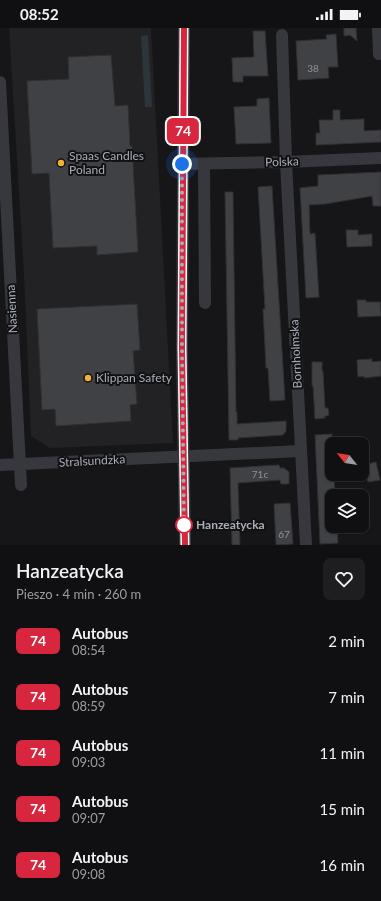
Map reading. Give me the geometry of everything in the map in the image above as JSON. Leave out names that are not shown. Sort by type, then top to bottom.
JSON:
[{"type":"street","points":[[184,28],[182,348],[185,545]]},
{"type":"street","points":[[378,28],[379,54]]},
{"type":"street","name":"Bornholmska","points":[[282,35],[286,162],[306,545]]},
{"type":"street","name":"Nasienna","points":[[0,82],[21,485]]},
{"type":"street","name":"Polska","points":[[182,164],[381,158]]},
{"type":"street","points":[[204,164],[205,303]]},
{"type":"street","name":"Stralsundzka","points":[[0,465],[300,451]]},
{"type":"shaded area","points":[[9,28],[151,28],[173,443],[50,448],[31,436],[24,274]]},
{"type":"shaded area","points":[[148,35],[152,107],[145,107],[141,36]]},
{"type":"building","points":[[344,28],[356,28],[357,41],[350,35],[344,36]]},
{"type":"building","points":[[253,31],[265,31],[268,76],[243,76],[243,82],[233,82],[232,58],[254,57]]},
{"type":"building","points":[[336,34],[338,67],[328,67],[329,78],[298,80],[296,41],[327,39],[326,35]]},
{"type":"building","name":"Spaas Candles Poland","points":[[111,55],[115,106],[128,105],[130,146],[132,146],[138,252],[97,255],[97,246],[53,248],[49,173],[32,174],[27,81],[69,79],[68,57]]},
{"type":"building","points":[[269,98],[271,143],[236,144],[234,107],[257,106],[257,99]]},
{"type":"building","points":[[333,110],[340,110],[340,120],[364,119],[364,131],[381,130],[381,142],[316,145],[316,133],[320,133],[319,120],[333,120]]},
{"type":"building","points":[[381,172],[381,206],[373,206],[372,196],[325,204],[309,205],[310,234],[315,233],[319,297],[306,298],[300,188],[318,186],[318,175]]},
{"type":"building","points":[[272,186],[285,400],[270,401],[268,368],[266,368],[263,309],[265,309],[258,187]]},
{"type":"building","points":[[225,192],[233,192],[237,424],[286,421],[286,431],[283,435],[229,440]]},
{"type":"building","points":[[346,230],[358,230],[358,235],[372,234],[372,246],[347,247]]},
{"type":"building","points":[[357,300],[366,300],[366,302],[380,302],[381,316],[358,317]]},
{"type":"building","name":"Klippan Safety","points":[[137,304],[140,350],[133,351],[137,404],[130,405],[131,421],[56,426],[55,409],[42,410],[37,309]]},
{"type":"building","points":[[372,359],[372,362],[381,361],[381,376],[364,378],[364,376],[358,377],[357,360]]},
{"type":"building","points":[[312,362],[322,362],[325,408],[328,408],[329,415],[325,416],[325,418],[315,419],[312,386]]},
{"type":"building","points":[[332,434],[332,437],[325,437],[325,481],[334,481],[335,489],[325,489],[325,533],[337,533],[338,543],[320,544],[315,435]]},
{"type":"building","points":[[376,462],[380,480],[368,482],[369,464]]},
{"type":"building","points":[[279,465],[280,468],[284,468],[289,472],[289,484],[281,484],[280,480],[238,483],[240,545],[232,545],[230,468]]},
{"type":"building","points":[[290,503],[293,544],[276,545],[274,504]]},
{"type":"bus line","name":"74","points":[[184,28],[182,348],[185,545]]},
{"type":"place","name":"Spaas Candles Poland","points":[[61,163]]},
{"type":"place","name":"Klippan Safety","points":[[88,378]]},
{"type":"place","name":"Hanzeatycka","points":[[184,525]]},
{"type":"route","points":[[182,164],[184,525]]}]
